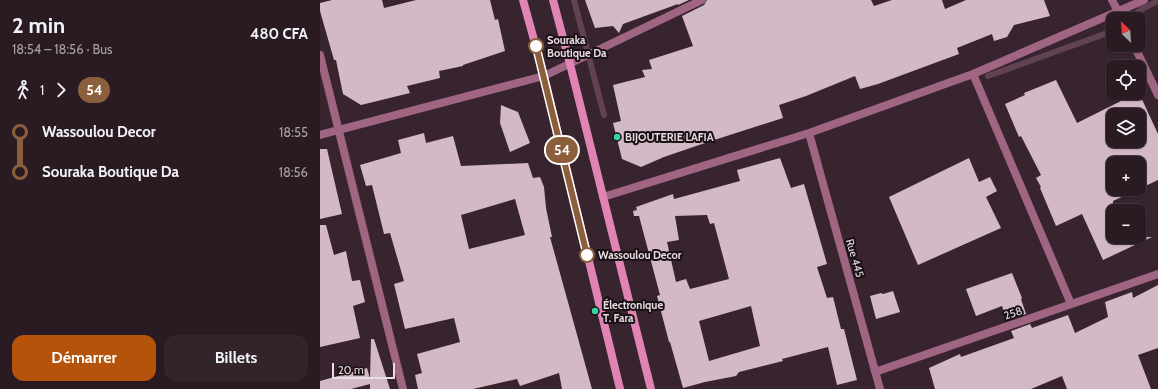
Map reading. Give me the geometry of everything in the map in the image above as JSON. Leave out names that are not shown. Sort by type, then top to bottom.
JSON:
[{"type":"main road","points":[[523,0],[544,76],[620,389]]},
{"type":"main road","points":[[553,0],[650,389]]},
{"type":"street","points":[[320,135],[544,76],[702,0]]},
{"type":"street","points":[[1112,0],[1118,12]]},
{"type":"street","points":[[1125,12],[1144,0]]},
{"type":"street","points":[[603,197],[809,133],[972,74],[1106,21]]},
{"type":"street","points":[[1137,52],[1158,95]]},
{"type":"street","points":[[320,55],[402,389]]},
{"type":"street","points":[[972,74],[1071,304]]},
{"type":"street","name":"Rue 445","points":[[809,133],[880,389]]},
{"type":"street","name":"258","points":[[875,372],[1158,274]]},
{"type":"building","points":[[332,0],[382,0],[384,8],[416,0],[490,0],[495,20],[498,19],[505,51],[463,66],[439,71],[440,78],[407,86],[410,93],[361,105],[343,94],[336,60],[334,60],[320,11],[320,3]]},
{"type":"building","points":[[585,0],[689,0],[623,24],[619,33],[613,26],[595,28]]},
{"type":"building","points":[[707,0],[871,0],[874,6],[892,0],[942,0],[945,9],[966,0],[1044,0],[1050,16],[1014,25],[1007,37],[994,41],[992,34],[957,48],[959,54],[878,84],[860,89],[855,76],[806,96],[779,105],[783,118],[664,157],[641,167],[622,159],[613,123],[621,121],[613,85],[645,77],[642,70],[652,69],[649,60],[693,46],[682,16],[704,5]]},
{"type":"building","points":[[1056,80],[1077,123],[1106,108],[1106,148],[1146,148],[1146,108],[1158,134],[1158,180],[1146,186],[1146,156],[1106,156],[1106,196],[1124,196],[1113,201],[1113,204],[1106,204],[1106,244],[1137,244],[1103,260],[1082,214],[1056,226],[1036,178],[1041,175],[1021,136],[1019,137],[1005,104],[1025,95],[1024,93]]},
{"type":"building","points":[[1123,100],[1142,100],[1146,108],[1107,108]]},
{"type":"building","points":[[501,105],[518,112],[530,143],[510,152],[500,123]]},
{"type":"building","points":[[424,133],[426,143],[453,136],[461,166],[528,163],[533,178],[540,177],[544,187],[546,208],[552,237],[550,237],[592,389],[562,389],[559,373],[520,386],[517,379],[473,389],[418,389],[415,375],[422,373],[417,354],[460,342],[454,318],[405,329],[394,284],[404,281],[390,233],[384,234],[372,185],[366,186],[360,165],[401,153],[398,140]],"holes":[[[515,199],[525,235],[469,249],[461,215]]]},
{"type":"building","points":[[320,149],[327,149],[342,214],[320,219]]},
{"type":"building","points":[[780,158],[791,188],[804,184],[827,264],[817,267],[827,298],[833,297],[841,329],[844,329],[857,380],[837,385],[828,347],[782,359],[783,361],[739,372],[736,376],[683,388],[657,296],[660,295],[639,216],[634,216],[633,211],[637,210],[636,207],[673,194],[674,199],[740,181],[737,170]],"holes":[[[707,215],[710,224],[714,223],[729,279],[690,289],[686,279],[676,282],[667,242],[679,240],[675,216]],[[751,306],[760,346],[709,361],[699,321]]]},
{"type":"building","points":[[969,158],[979,182],[990,177],[997,191],[986,197],[1001,228],[918,265],[889,197]]},
{"type":"building","points":[[320,225],[326,225],[334,255],[346,251],[352,281],[360,280],[365,302],[353,306],[360,338],[320,347]]},
{"type":"building","points":[[1012,273],[1022,298],[1021,299],[1026,314],[1007,320],[1002,306],[976,316],[966,289]]},
{"type":"building","points":[[1158,285],[1158,348],[1138,355],[1151,389],[1067,389],[1062,376],[1031,389],[935,389],[929,368],[960,354],[961,357],[1014,338],[1011,331],[1030,324],[1032,328],[1068,315],[1075,333],[1108,317],[1105,302],[1132,292],[1133,298]]},
{"type":"building","points":[[893,291],[900,312],[876,319],[870,296]]},
{"type":"building","points":[[371,339],[374,339],[390,389],[370,389],[370,384],[351,389],[320,389],[320,381],[367,368],[370,379]]},
{"type":"waterway","points":[[574,0],[604,115]]},
{"type":"waterway","points":[[1138,12],[1158,1]]},
{"type":"waterway","points":[[988,76],[1106,34]]},
{"type":"bus line","name":"54","points":[[536,46],[587,255]]},
{"type":"place","name":"Souraka Boutique Da","points":[[536,46]]},
{"type":"place","name":"BIJOUTERIE LAFIA","points":[[617,137]]},
{"type":"place","name":"Wassoulou Decor","points":[[587,255]]},
{"type":"place","name":"Électronique T. Fara","points":[[595,311]]}]
